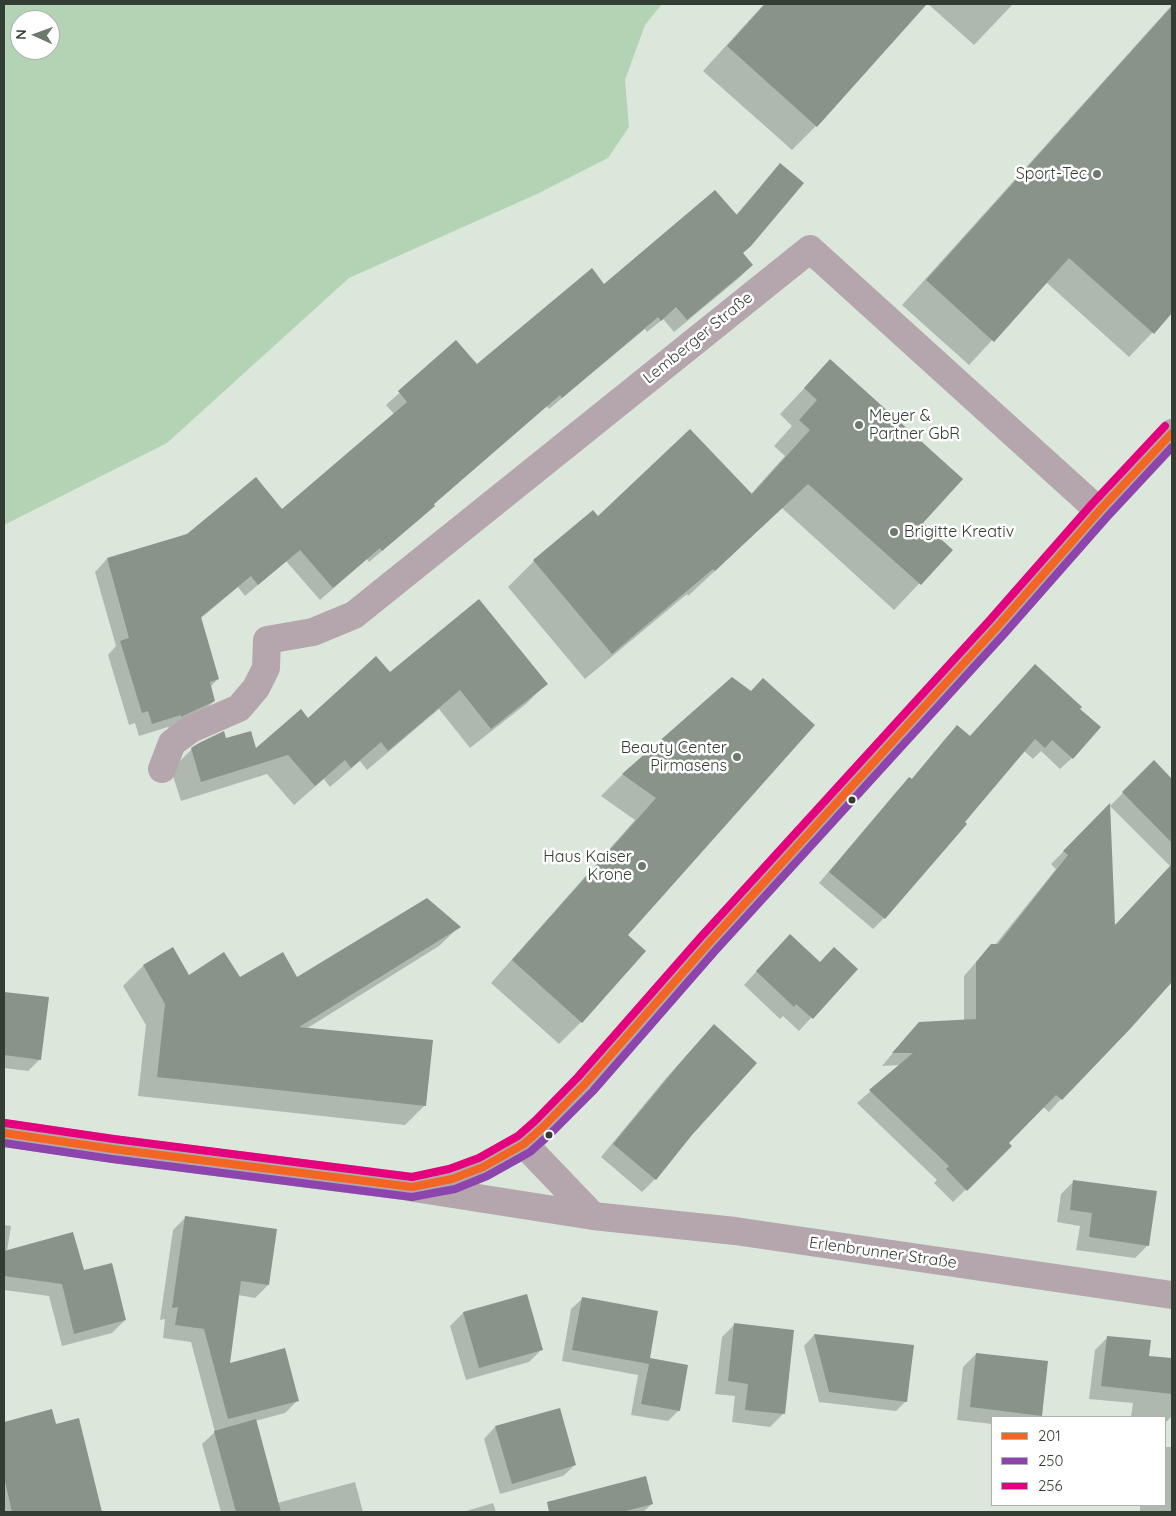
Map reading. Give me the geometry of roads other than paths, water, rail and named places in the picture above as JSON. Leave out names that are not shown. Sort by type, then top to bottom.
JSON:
[{"type":"main road","points":[[4,1133],[113,1149],[412,1187],[452,1178],[483,1167],[524,1144],[585,1084],[707,945],[997,627],[1099,511],[1172,433]]},
{"type":"street","name":"Lemberger Straße","points":[[162,769],[172,743],[191,729],[239,708],[256,688],[266,668],[266,640],[313,632],[354,615],[810,249],[1099,511]]},
{"type":"street","points":[[524,1144],[593,1216]]},
{"type":"street","name":"Erlenbrunner Straße","points":[[412,1187],[593,1216],[735,1232],[1172,1295]]},
{"type":"place","name":"Sport-Tec","points":[[1097,174]]},
{"type":"place","name":"Meyer & Partner GbR","points":[[859,425]]},
{"type":"place","name":"Brigitte Kreativ","points":[[894,532]]},
{"type":"place","name":"Beauty Center Pirmasens","points":[[737,757]]},
{"type":"place","name":"Haus Kaiser Krone","points":[[642,866]]}]
